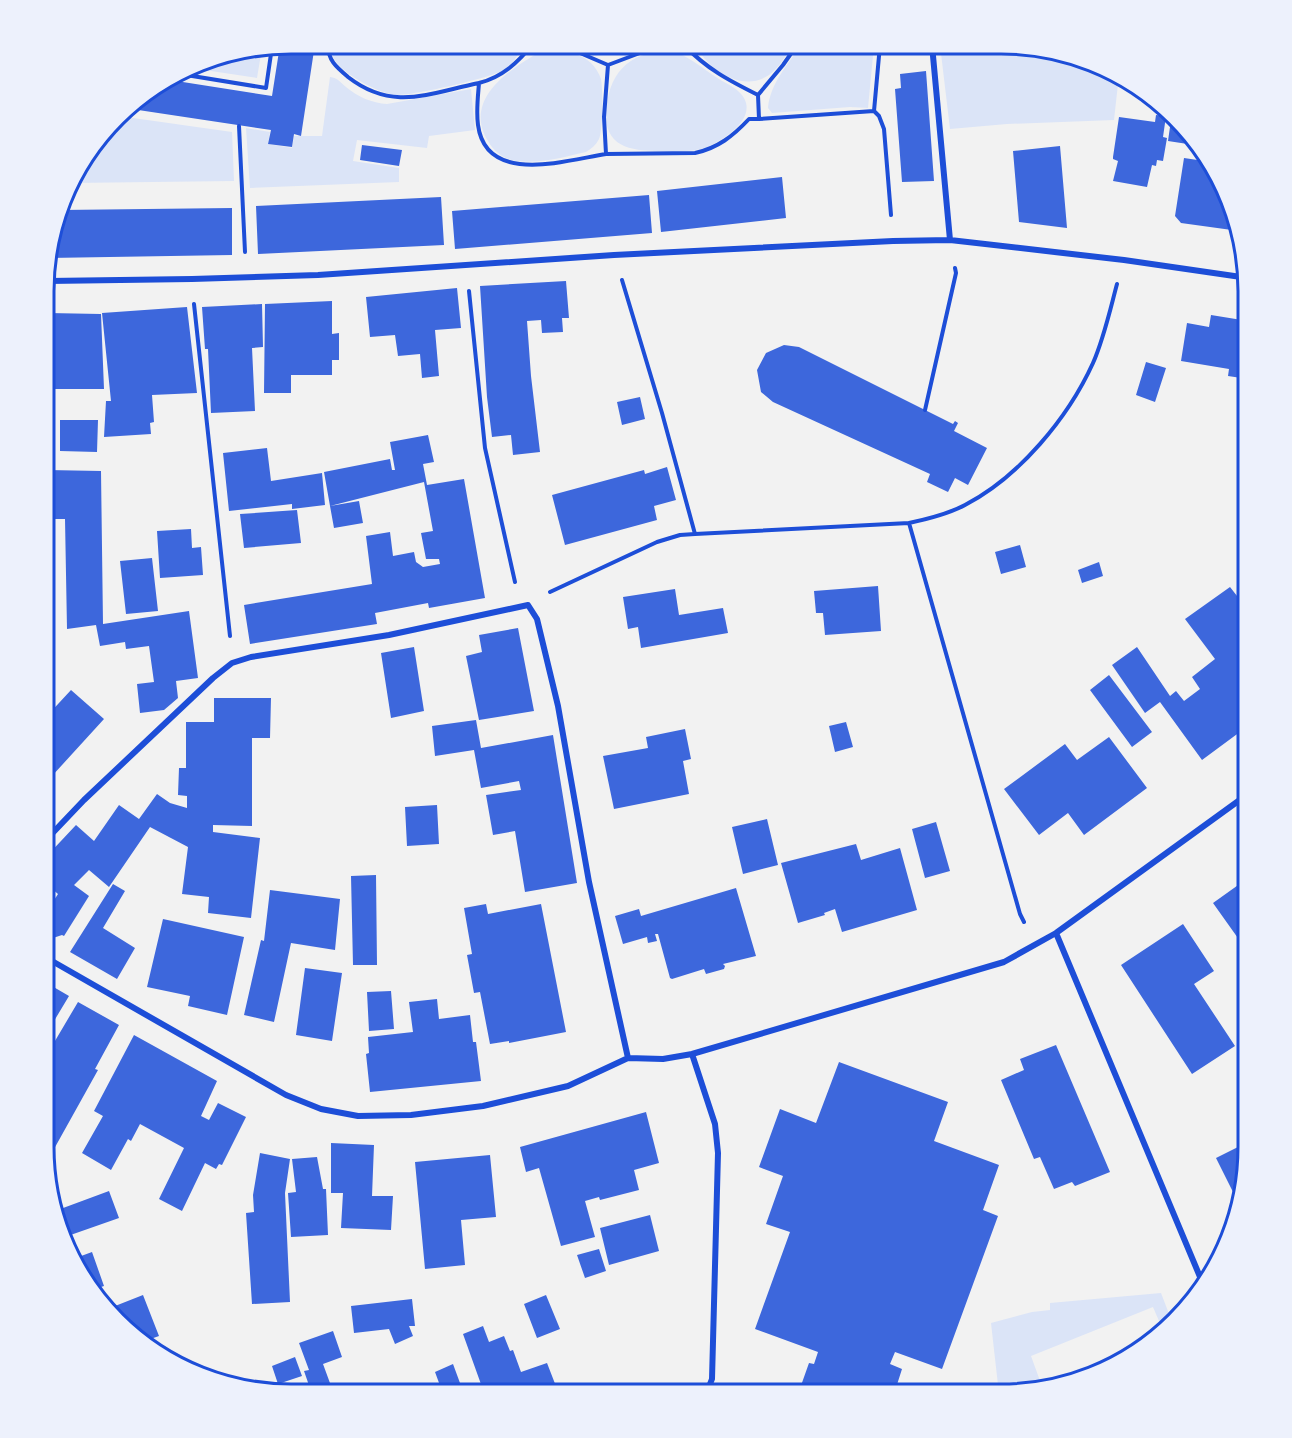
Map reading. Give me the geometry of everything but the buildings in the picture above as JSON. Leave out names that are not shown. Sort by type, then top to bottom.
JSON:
[{"type":"street","points":[[933,54],[950,240]]},
{"type":"street","points":[[55,280],[246,277],[467,266],[614,255],[950,240],[1124,260],[1237,276]]},
{"type":"street","points":[[54,832],[176,712],[232,663],[251,657],[388,635],[528,605],[537,620],[558,706],[590,882],[628,1058]]},
{"type":"street","points":[[54,962],[286,1095],[321,1109],[358,1116],[411,1114],[483,1106],[568,1086],[628,1058],[663,1059],[692,1054],[1004,962],[1056,933],[1238,801]]},
{"type":"street","points":[[1056,933],[1200,1276]]},
{"type":"street","points":[[692,1054],[715,1124],[718,1152],[712,1379],[710,1384]]},
{"type":"path","points":[[328,54],[334,66],[358,84],[383,96],[406,98],[495,79],[523,54]]},
{"type":"path","points":[[582,54],[608,65],[637,54]]},
{"type":"path","points":[[692,54],[714,72],[758,94]]},
{"type":"path","points":[[759,118],[758,94],[791,54]]},
{"type":"path","points":[[873,111],[879,54]]},
{"type":"path","points":[[191,76],[266,88],[271,55]]},
{"type":"path","points":[[606,153],[604,117],[608,65]]},
{"type":"path","points":[[479,83],[477,123],[479,131],[485,144],[499,158],[515,164],[530,165],[606,153],[695,153],[718,146],[731,138],[749,119],[873,111],[879,116],[884,129],[893,241]]},
{"type":"path","points":[[244,92],[245,84]]},
{"type":"path","points":[[239,126],[246,277]]},
{"type":"path","points":[[925,410],[956,273],[950,240]]},
{"type":"path","points":[[614,255],[662,413],[695,534]]},
{"type":"path","points":[[467,266],[485,448],[515,585],[528,605],[558,587],[657,542],[680,535],[909,523],[935,517],[964,506],[989,491],[1016,469],[1046,437],[1070,403],[1093,363],[1124,260]]},
{"type":"path","points":[[192,279],[232,663]]},
{"type":"path","points":[[909,523],[1020,914],[1036,943]]},
{"type":"shaded area","points":[[332,54],[518,54],[510,65],[496,73],[468,82],[404,95],[388,93],[351,76]]},
{"type":"shaded area","points":[[537,54],[574,54],[591,63],[602,84],[600,134],[592,148],[586,152],[561,158],[526,162],[508,159],[490,145],[482,126],[481,112],[485,99],[504,76]]},
{"type":"shaded area","points":[[680,54],[689,58],[742,95],[747,106],[742,121],[729,134],[702,149],[657,151],[626,147],[618,142],[611,136],[607,127],[606,114],[611,88],[622,68],[641,56]]},
{"type":"shaded area","points":[[701,54],[787,54],[773,72],[759,80],[737,80],[708,63]]},
{"type":"shaded area","points":[[795,54],[873,54],[868,108],[850,107],[772,113],[768,108],[769,99],[780,75]]},
{"type":"shaded area","points":[[941,54],[1032,56],[1062,62],[1092,72],[1118,85],[1114,120],[1007,124],[950,129]]},
{"type":"shaded area","points":[[261,56],[257,78],[205,70]]},
{"type":"shaded area","points":[[330,77],[337,79],[360,97],[387,104],[471,89],[475,130],[429,136],[427,148],[357,140],[353,161],[399,168],[399,182],[250,188],[246,128],[270,132],[268,144],[292,148],[294,136],[322,136]]},
{"type":"shaded area","points":[[130,118],[232,132],[234,181],[80,183],[103,147]]},
{"type":"shaded area","points":[[1161,1293],[1169,1315],[1160,1323],[1153,1307],[1031,1356],[1040,1380],[998,1384],[991,1323],[1032,1312],[1050,1310],[1050,1303]]}]
